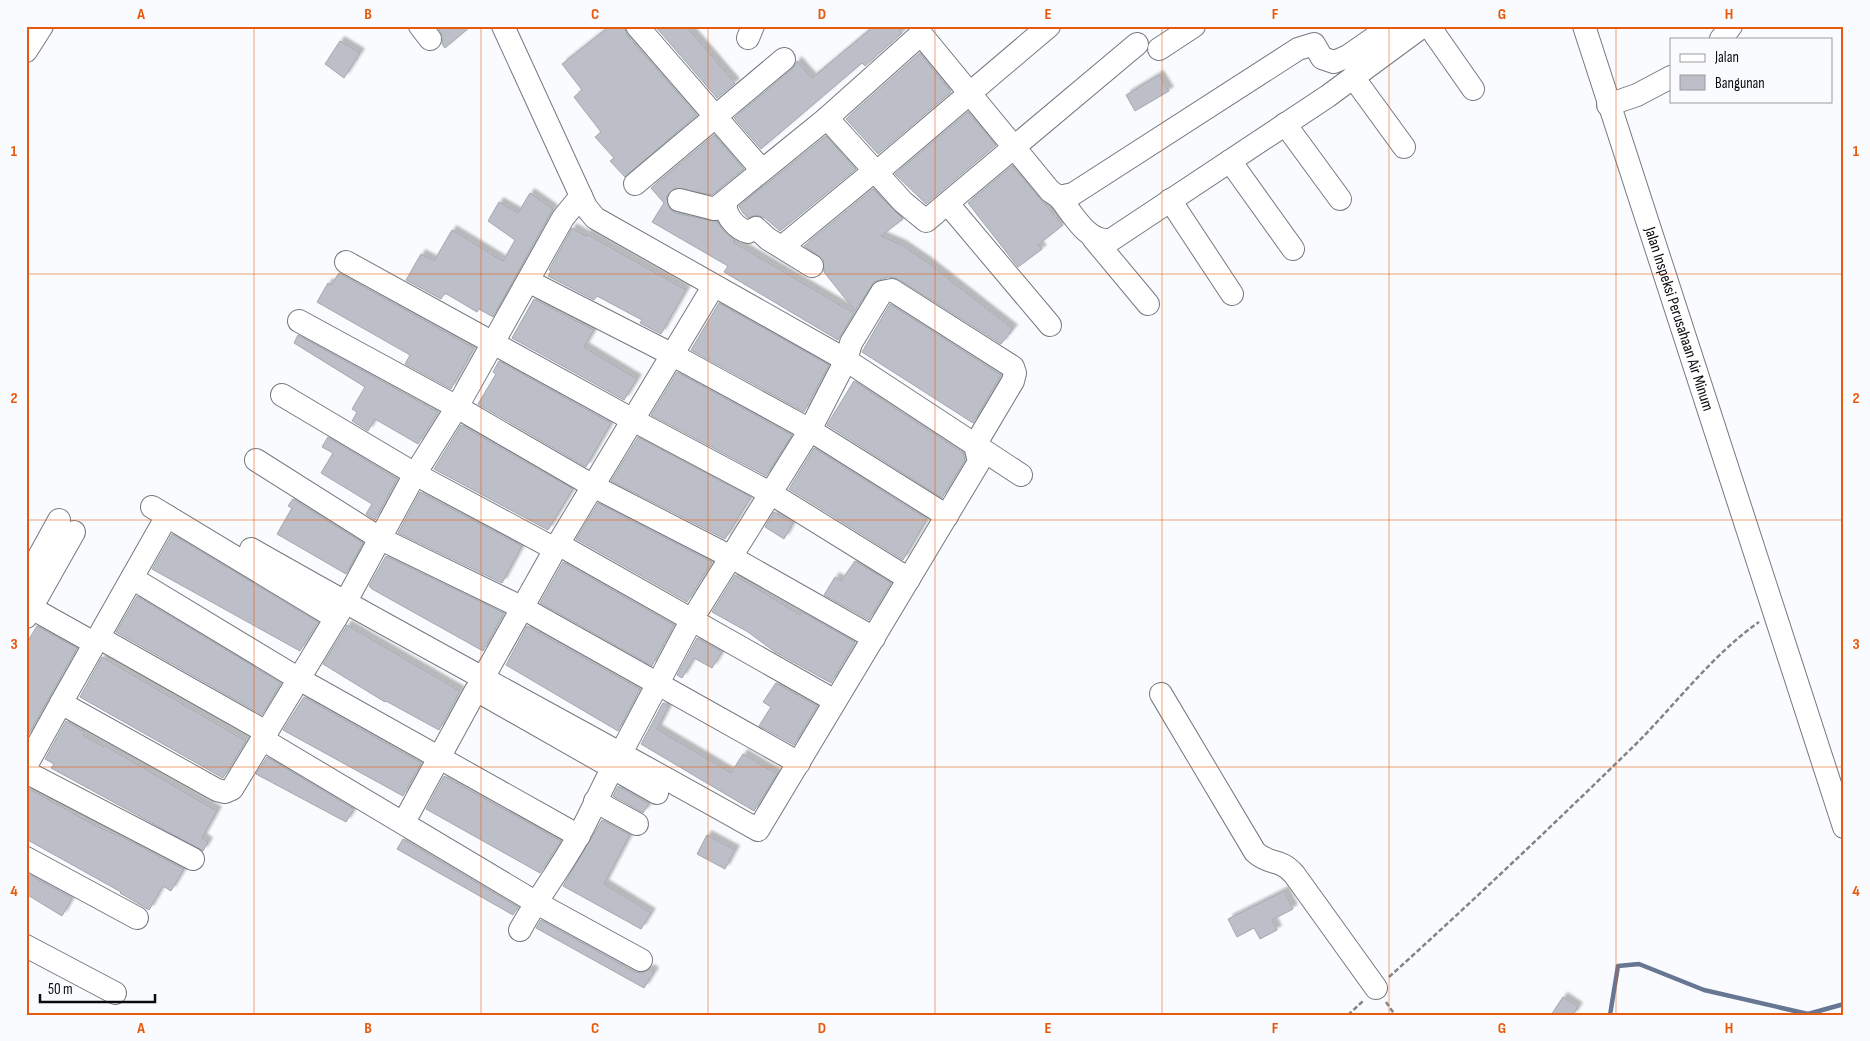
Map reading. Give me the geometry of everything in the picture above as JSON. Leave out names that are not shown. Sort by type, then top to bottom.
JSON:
[{"type":"street","points":[[26,51],[42,26]]},
{"type":"street","points":[[503,26],[586,207],[605,224],[713,287],[846,360],[1021,475]]},
{"type":"street","points":[[637,26],[714,118],[761,169]]},
{"type":"street","points":[[783,246],[971,93],[1049,26]]},
{"type":"street","points":[[1159,49],[1194,26]]},
{"type":"street","points":[[1060,197],[1073,194],[1298,49],[1309,35],[1322,58],[1334,62],[1348,56],[1391,26]]},
{"type":"street","points":[[1093,238],[1102,241],[1111,240],[1285,124],[1423,26]]},
{"type":"street","points":[[1429,26],[1473,89]]},
{"type":"street","name":"Jalan Inspeksi Perusahaan Air Minum","points":[[1584,26],[1608,105],[1844,826]]},
{"type":"street","points":[[1721,38],[1731,26]]},
{"type":"street","points":[[715,209],[761,169],[827,118],[926,31],[971,93],[1050,191],[1060,197],[1148,304]]},
{"type":"street","points":[[827,118],[875,172],[911,209],[926,221],[1137,44]]},
{"type":"street","points":[[635,184],[784,59]]},
{"type":"street","points":[[1353,77],[1404,147]]},
{"type":"street","points":[[1608,105],[1637,95],[1670,78]]},
{"type":"street","points":[[1285,124],[1340,199]]},
{"type":"street","points":[[1230,161],[1293,249]]},
{"type":"street","points":[[61,703],[217,790],[225,792],[232,789],[340,611],[415,474],[457,407],[563,218],[581,196]]},
{"type":"street","points":[[679,200],[715,209],[726,206],[726,211],[740,230],[748,232],[756,228],[768,239],[783,246],[812,266]]},
{"type":"street","points":[[1170,200],[1232,294]]},
{"type":"street","points":[[948,204],[1050,325]]},
{"type":"street","points":[[346,262],[772,494],[909,579]]},
{"type":"street","points":[[528,281],[673,355],[810,430],[947,516]]},
{"type":"street","points":[[483,678],[521,607],[713,287]]},
{"type":"street","points":[[404,822],[476,690],[616,760],[758,830],[979,462],[975,445],[1014,381],[1013,367],[892,290],[886,290],[877,297],[851,343],[846,360],[810,430],[772,494],[691,621],[616,760],[578,836],[535,902],[520,930]]},
{"type":"street","points":[[299,321],[457,407],[593,486],[731,557],[874,638]]},
{"type":"street","points":[[282,395],[415,474],[557,546],[836,701]]},
{"type":"street","points":[[256,460],[381,539],[521,607],[799,763]]},
{"type":"street","points":[[26,766],[132,578],[159,512],[340,611],[483,678],[616,760],[657,793]]},
{"type":"street","points":[[26,580],[66,526],[28,610],[96,640],[264,736],[535,902],[641,960]]},
{"type":"street","points":[[251,549],[340,611]]},
{"type":"street","points":[[132,578],[299,679],[578,836]]},
{"type":"street","points":[[1161,694],[1255,852],[1270,862],[1285,865],[1294,874],[1376,988]]},
{"type":"street","points":[[26,772],[193,859]]},
{"type":"street","points":[[595,801],[637,824]]},
{"type":"street","points":[[26,858],[137,918]]},
{"type":"street","points":[[26,946],[115,993]]},
{"type":"path","points":[[1376,988],[1509,868],[1637,742],[1709,667],[1751,628],[1773,612]]},
{"type":"building","points":[[437,26],[471,26],[445,48],[442,44],[443,37]]},
{"type":"building","points":[[610,26],[624,26],[627,35],[697,115],[625,177],[610,161],[614,158],[595,137],[601,132],[574,97],[582,90],[562,64]]},
{"type":"building","points":[[655,26],[686,26],[735,83],[717,98]]},
{"type":"building","points":[[874,26],[896,26],[902,33],[865,66],[862,63],[761,149],[734,118],[792,69],[797,61],[812,78]]},
{"type":"building","points":[[340,41],[360,53],[344,78],[325,64]]},
{"type":"building","points":[[920,53],[951,92],[878,154],[846,119]]},
{"type":"building","points":[[1159,75],[1169,91],[1135,111],[1126,95]]},
{"type":"building","points":[[968,112],[996,145],[926,204],[895,174]]},
{"type":"building","points":[[714,135],[744,169],[712,195],[675,188],[666,197],[670,209],[676,213],[717,222],[735,241],[733,242],[854,313],[838,340],[724,272],[728,266],[652,222],[664,203],[651,188]]},
{"type":"building","points":[[826,136],[856,169],[780,231],[765,218],[757,215],[748,218],[743,213],[739,206]]},
{"type":"building","points":[[1012,166],[1063,225],[1038,245],[1042,249],[1018,267],[968,203]]},
{"type":"building","points":[[873,189],[903,219],[881,236],[902,245],[927,262],[1013,329],[1001,344],[898,279],[889,277],[874,282],[855,311],[824,272],[823,259],[804,246]]},
{"type":"building","points":[[530,193],[553,209],[493,317],[479,309],[477,312],[445,293],[441,299],[406,280],[421,254],[434,261],[452,230],[503,261],[515,240],[488,221],[499,202],[518,213]]},
{"type":"building","points":[[572,228],[586,236],[587,234],[686,290],[661,334],[640,323],[642,320],[597,296],[594,300],[548,276],[551,271],[549,270]]},
{"type":"building","points":[[339,273],[474,348],[451,389],[405,364],[410,355],[317,302],[328,283],[331,285]]},
{"type":"building","points":[[534,299],[594,330],[584,347],[637,379],[624,400],[512,338]]},
{"type":"building","points":[[719,303],[829,365],[804,412],[691,350]]},
{"type":"building","points":[[890,304],[1001,375],[973,423],[862,352]]},
{"type":"building","points":[[298,335],[438,412],[418,444],[375,419],[368,431],[352,421],[357,412],[352,409],[365,387],[294,343]]},
{"type":"building","points":[[499,361],[611,423],[586,467],[478,404],[496,374],[493,372]]},
{"type":"building","points":[[677,372],[792,435],[766,476],[651,415]]},
{"type":"building","points":[[854,381],[963,453],[965,460],[942,498],[827,425]]},
{"type":"building","points":[[461,425],[573,489],[548,530],[434,469]]},
{"type":"building","points":[[328,437],[397,479],[375,520],[366,514],[372,504],[321,473],[333,453],[322,447]]},
{"type":"building","points":[[638,437],[751,497],[725,539],[611,481]]},
{"type":"building","points":[[814,448],[927,519],[903,560],[789,489]]},
{"type":"building","points":[[420,492],[522,546],[502,583],[398,533]]},
{"type":"building","points":[[293,499],[363,543],[346,574],[277,534],[292,508],[288,506]]},
{"type":"building","points":[[598,503],[712,562],[687,602],[576,539]]},
{"type":"building","points":[[774,512],[793,523],[784,539],[765,527]]},
{"type":"building","points":[[172,534],[318,622],[300,651],[152,569]]},
{"type":"building","points":[[386,556],[504,613],[483,651],[372,589],[369,586]]},
{"type":"building","points":[[855,561],[891,583],[869,620],[824,595],[835,577],[841,581]]},
{"type":"building","points":[[563,562],[674,625],[652,666],[540,603]]},
{"type":"building","points":[[735,575],[800,615],[802,612],[855,642],[831,683],[775,652],[748,632],[712,612]]},
{"type":"building","points":[[137,596],[281,683],[262,715],[116,632]]},
{"type":"building","points":[[347,625],[460,691],[439,730],[385,702],[323,664]]},
{"type":"building","points":[[37,626],[77,648],[26,739],[26,644]]},
{"type":"building","points":[[527,626],[640,689],[618,731],[506,665]]},
{"type":"building","points":[[697,638],[722,652],[712,668],[694,658],[682,678],[677,675]]},
{"type":"building","points":[[102,657],[246,741],[223,778],[80,697]]},
{"type":"building","points":[[776,683],[817,706],[794,745],[759,726],[771,707],[763,702]]},
{"type":"building","points":[[304,697],[421,763],[403,796],[283,730]]},
{"type":"building","points":[[663,703],[669,706],[657,729],[731,773],[743,754],[777,774],[754,811],[641,744]]},
{"type":"building","points":[[66,721],[85,732],[83,735],[104,747],[104,745],[217,811],[202,838],[208,842],[203,851],[51,768],[54,764],[45,759]]},
{"type":"building","points":[[267,757],[354,809],[346,822],[256,774]]},
{"type":"building","points":[[444,776],[561,841],[540,873],[426,809]]},
{"type":"building","points":[[618,786],[649,804],[643,813],[613,796]]},
{"type":"building","points":[[26,787],[98,827],[122,837],[184,869],[171,891],[163,886],[149,910],[121,892],[26,839]]},
{"type":"building","points":[[602,820],[630,835],[604,884],[651,913],[641,929],[563,886]]},
{"type":"building","points":[[707,835],[735,850],[725,869],[697,854]]},
{"type":"building","points":[[403,839],[518,907],[513,915],[397,849]]},
{"type":"building","points":[[26,873],[72,898],[62,916],[26,894]]},
{"type":"building","points":[[1284,891],[1293,909],[1272,920],[1277,930],[1260,939],[1254,928],[1237,937],[1228,919]]},
{"type":"building","points":[[541,920],[635,972],[642,973],[650,969],[654,972],[644,988],[536,928]]},
{"type":"building","points":[[1563,997],[1578,1007],[1573,1015],[1551,1015]]},
{"type":"waterway","points":[[1610,1015],[1618,966],[1639,964],[1704,990],[1808,1014],[1844,1004]]}]
